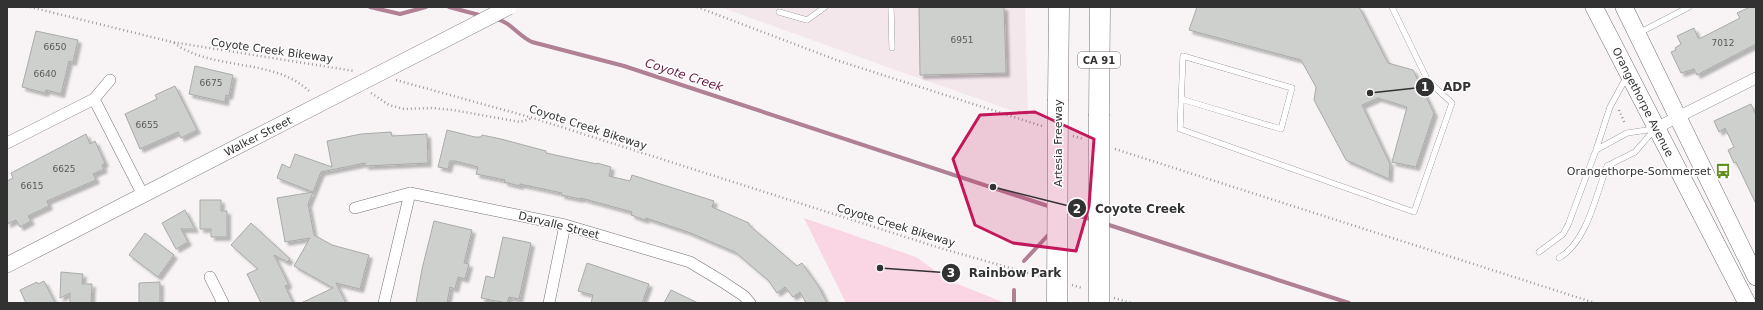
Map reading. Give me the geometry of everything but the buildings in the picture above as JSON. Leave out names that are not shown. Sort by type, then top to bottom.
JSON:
[{"type":"highway","name":"Artesia Freeway","points":[[1057,303],[1059,7]]},
{"type":"highway","name":"CA 91","points":[[1098,296],[1100,7]]},
{"type":"main road","name":"Walker Street","points":[[7,265],[322,103],[359,79],[509,7]]},
{"type":"main road","name":"Orangethorpe Avenue","points":[[1594,7],[1747,303]]},
{"type":"main road","name":"Orangethorpe Avenue","points":[[1624,7],[1756,277]]},
{"type":"street","points":[[1656,128],[1756,78]]},
{"type":"street","points":[[7,143],[94,99],[110,80]]},
{"type":"street","points":[[94,99],[143,195]]},
{"type":"street","points":[[384,303],[410,193]]},
{"type":"street","name":"Darvalle Street","points":[[355,208],[410,193],[566,225],[690,262],[744,296],[750,303]]},
{"type":"street","points":[[549,303],[566,225]]},
{"type":"street","points":[[210,277],[223,303]]},
{"type":"lane","points":[[780,12],[807,20],[825,7]]},
{"type":"lane","points":[[891,7],[892,48]]},
{"type":"lane","points":[[1181,99],[1281,129],[1292,88],[1183,56],[1181,99],[1180,129],[1414,212],[1452,103],[1428,81],[1392,7]]},
{"type":"lane","points":[[1637,34],[1689,7]]},
{"type":"lane","points":[[1539,252],[1562,234],[1568,225],[1596,150],[1610,107],[1628,74]]},
{"type":"lane","points":[[1596,150],[1627,134],[1656,128]]},
{"type":"lane","points":[[1558,258],[1567,253],[1574,246],[1584,229],[1607,166],[1635,152],[1656,128]]},
{"type":"path","name":"Coyote Creek Bikeway","points":[[30,7],[172,42],[359,79]]},
{"type":"path","points":[[697,7],[839,61],[1043,126]]},
{"type":"path","points":[[172,42],[192,54],[269,71],[294,80],[305,86],[322,103]]},
{"type":"path","points":[[359,79],[389,105],[404,110],[432,108],[453,110],[520,122],[534,118]]},
{"type":"path","name":"Coyote Creek Bikeway","points":[[392,79],[534,118],[940,248],[1043,277]]},
{"type":"path","points":[[1617,108],[1627,128]]},
{"type":"path","points":[[1066,133],[1088,141]]},
{"type":"path","points":[[1111,148],[1595,303]]},
{"type":"path","points":[[1065,283],[1098,296],[1131,303]]},
{"type":"highlighted area","points":[[1035,112],[1094,139],[1089,206],[1076,251],[1013,243],[975,225],[953,159],[980,115]]},
{"type":"shaded area","points":[[720,7],[1025,7],[1028,116],[904,73]]},
{"type":"shaded area","points":[[804,218],[916,257],[948,280],[1005,303],[846,303]]},
{"type":"waterway","name":"Coyote Creek","points":[[370,7],[400,14],[426,7]]},
{"type":"waterway","name":"Coyote Creek","points":[[449,7],[483,16]]},
{"type":"waterway","name":"Coyote Creek","points":[[496,19],[506,23],[532,42],[624,66],[1051,207]]},
{"type":"waterway","name":"Coyote Creek","points":[[1064,211],[1093,220]]},
{"type":"waterway","name":"Coyote Creek","points":[[1106,224],[1349,303]]},
{"type":"waterway","points":[[1024,261],[1051,232]]},
{"type":"waterway","points":[[1014,290],[1014,303]]},
{"type":"place","name":"ADP","points":[[1370,93]]},
{"type":"place","name":"Orangethorpe-Sommerset","points":[[1723,171]]},
{"type":"place","name":"Coyote Creek","points":[[993,187]]},
{"type":"place","name":"Rainbow Park","points":[[880,268]]}]
